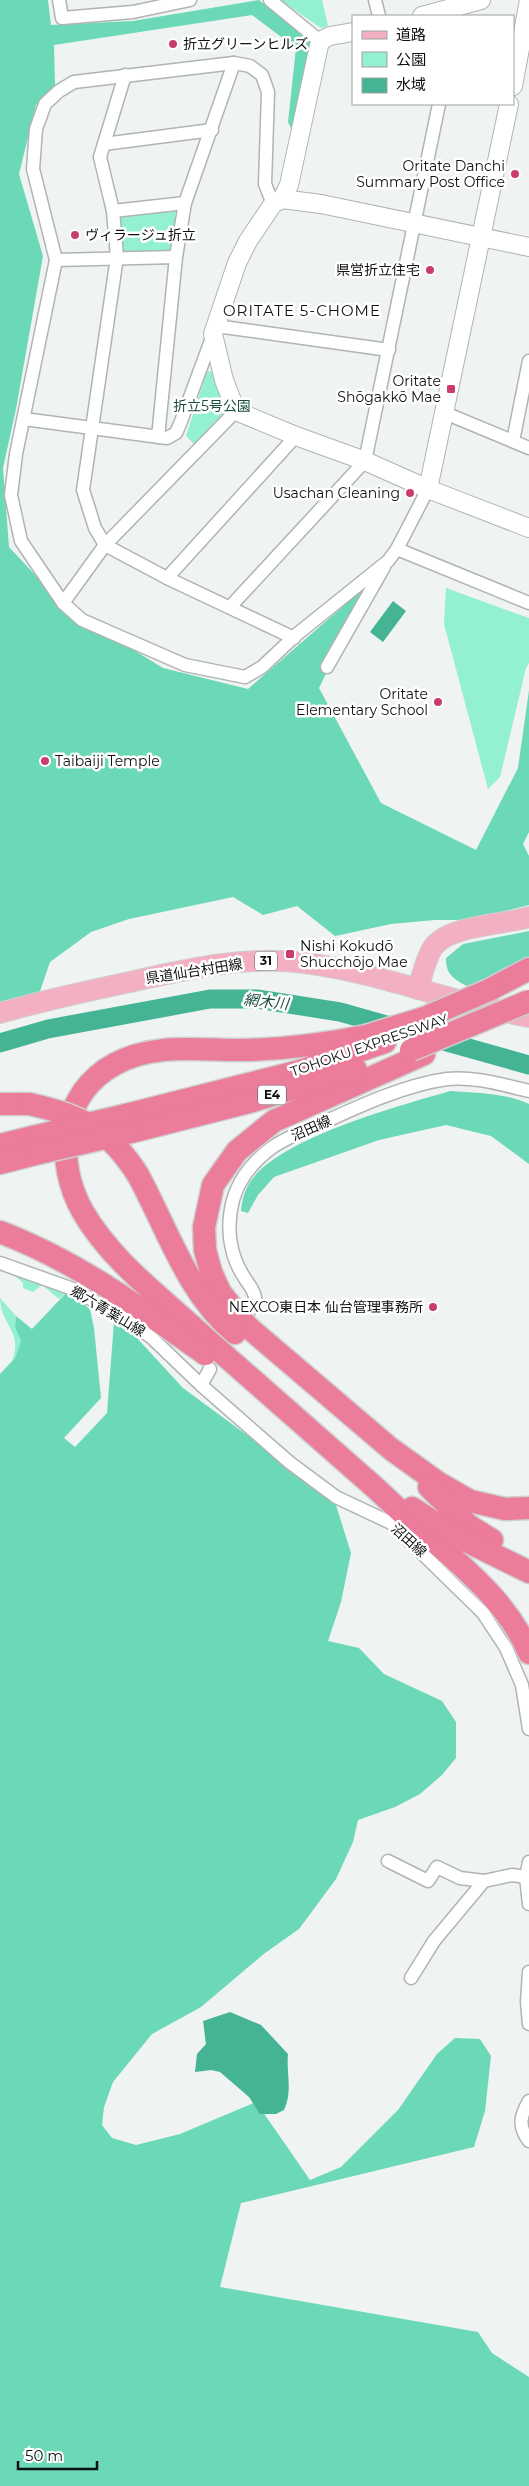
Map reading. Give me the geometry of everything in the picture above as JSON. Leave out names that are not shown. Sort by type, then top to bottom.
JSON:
[{"type":"highway","points":[[496,992],[529,969]]},
{"type":"highway","points":[[529,981],[424,1018],[376,1039],[295,1048],[176,1050],[133,1057],[108,1068],[88,1085],[68,1120],[65,1139],[66,1165],[73,1190],[95,1230],[135,1274],[282,1408],[364,1478],[485,1589],[516,1628],[529,1653]]},
{"type":"highway","points":[[529,1001],[465,1035],[417,1052],[274,1122],[236,1151],[214,1185],[204,1227],[205,1250],[214,1278],[233,1311],[248,1327],[307,1379],[391,1449],[437,1482],[470,1500],[505,1508],[529,1508]]},
{"type":"highway","name":"TOHOKU EXPRESSWAY","points":[[129,1123],[300,1071],[376,1039]]},
{"type":"highway","name":"TOHOKU EXPRESSWAY","points":[[0,1163],[36,1145],[129,1123],[306,1086],[417,1052]]},
{"type":"highway","points":[[0,1104],[29,1104],[67,1113],[100,1130],[115,1143],[138,1174],[184,1267],[213,1310],[229,1328],[248,1344],[307,1379]]},
{"type":"highway","name":"TOHOKU EXPRESSWAY","points":[[0,1145],[36,1145]]},
{"type":"highway","points":[[0,1232],[60,1258],[91,1276],[282,1408]]},
{"type":"highway","points":[[391,1449],[468,1525],[483,1536],[529,1558]]},
{"type":"highway","points":[[364,1478],[454,1535],[529,1572]]},
{"type":"main road","points":[[418,989],[432,948],[445,936],[467,929],[494,926],[529,917]]},
{"type":"main road","name":"県道仙台村田線","points":[[0,1013],[185,970],[257,962],[302,963],[326,966],[529,1017]]},
{"type":"street","points":[[59,0],[62,18],[132,12],[190,0]]},
{"type":"street","points":[[270,0],[320,41]]},
{"type":"street","points":[[375,0],[379,15]]},
{"type":"street","points":[[429,15],[456,11],[481,0]]},
{"type":"street","points":[[514,83],[525,48],[529,0]]},
{"type":"street","points":[[320,41],[330,36],[352,32]]},
{"type":"street","points":[[24,419],[167,438],[176,433],[215,330],[237,263],[289,185],[320,41]]},
{"type":"street","points":[[158,437],[176,257],[184,203],[212,130],[234,63]]},
{"type":"street","points":[[388,561],[294,638],[262,667],[245,677],[185,665],[148,650],[82,620],[63,603],[21,541],[12,495],[16,454],[56,260],[33,169],[36,129],[45,104],[59,91],[74,82],[234,63],[250,66],[262,75],[268,92],[265,184],[278,201],[321,204],[416,222],[529,247]]},
{"type":"street","points":[[125,75],[100,157],[112,211],[117,257],[83,490],[95,528],[105,545],[167,578],[294,638]]},
{"type":"street","points":[[230,607],[366,461],[416,222],[438,105]]},
{"type":"street","points":[[327,667],[388,561],[397,550],[428,489],[509,105]]},
{"type":"street","points":[[104,144],[212,130]]},
{"type":"street","points":[[112,211],[184,203]]},
{"type":"street","points":[[56,260],[176,257]]},
{"type":"street","points":[[215,330],[390,350]]},
{"type":"street","points":[[215,330],[224,380],[236,411],[296,436],[366,461],[428,489],[529,528]]},
{"type":"street","points":[[513,441],[529,361]]},
{"type":"street","points":[[63,603],[105,545],[236,411]]},
{"type":"street","points":[[445,413],[529,448]]},
{"type":"street","points":[[167,578],[296,436]]},
{"type":"street","points":[[397,550],[529,603]]},
{"type":"street","name":"沼田線","points":[[249,1311],[255,1297],[232,1251],[229,1233],[230,1216],[238,1186],[246,1172],[271,1148],[351,1110],[399,1092],[446,1079],[462,1078],[529,1092]]},
{"type":"street","name":"郷六青葉山線","points":[[0,1263],[73,1289],[126,1318],[152,1338],[201,1385]]},
{"type":"street","points":[[201,1385],[210,1369]]},
{"type":"street","name":"沼田線","points":[[201,1385],[289,1462],[336,1497],[391,1523],[483,1613],[506,1648],[522,1685],[529,1729]]},
{"type":"street","points":[[388,1861],[428,1881],[437,1867],[460,1878],[484,1881],[512,1876],[526,1877]]},
{"type":"street","points":[[529,1862],[526,1877],[529,1904]]},
{"type":"street","points":[[411,1978],[438,1935],[484,1881]]},
{"type":"street","points":[[529,1972],[527,2002],[529,2024]]},
{"type":"street","points":[[529,2101],[520,2119],[522,2132],[529,2141]]},
{"type":"green space","points":[[280,0],[322,0],[328,26],[321,28]]},
{"type":"green space","points":[[176,210],[172,250],[122,252],[118,216]]},
{"type":"green space","name":"折立5号公園","points":[[207,371],[215,372],[231,408],[196,446],[186,436]]},
{"type":"green space","points":[[446,588],[529,618],[529,663],[526,668],[500,777],[488,789],[444,624]]},
{"type":"green space","points":[[13,1271],[67,1292],[59,1299],[42,1285],[33,1292],[23,1288],[23,1283],[14,1275]]},
{"type":"green space","points":[[0,1298],[16,1316],[15,1327],[21,1341],[15,1358],[12,1361],[15,1343],[1,1307]]},
{"type":"shaded area","points":[[0,0],[48,0],[51,25],[133,21],[259,0],[312,42],[295,137],[288,122],[296,48],[252,15],[54,45],[55,85],[36,105],[19,174],[43,256],[16,409],[3,468],[9,547],[68,610],[163,668],[248,689],[370,583],[319,688],[381,803],[476,850],[518,768],[529,690],[529,832],[523,844],[529,856],[529,905],[468,920],[435,920],[391,924],[335,936],[297,906],[263,915],[233,897],[129,919],[91,932],[50,962],[39,994],[0,1004]]},
{"type":"shaded area","points":[[529,931],[529,963],[474,989],[463,984],[450,974],[446,958],[463,944]]},
{"type":"shaded area","points":[[450,1091],[500,1096],[529,1104],[529,1164],[491,1136],[446,1125],[379,1140],[274,1177],[258,1195],[248,1213],[241,1211],[246,1189],[250,1182],[265,1166],[286,1151],[313,1138],[372,1115]]},
{"type":"shaded area","points":[[67,1292],[90,1309],[94,1328],[101,1398],[64,1438],[75,1447],[107,1413],[114,1322],[136,1337],[183,1388],[334,1499],[351,1553],[341,1602],[328,1641],[359,1648],[384,1674],[442,1701],[456,1722],[456,1758],[442,1775],[420,1794],[395,1807],[358,1820],[353,1842],[336,1879],[299,1929],[265,1953],[201,2007],[152,2034],[113,2082],[104,2107],[102,2125],[112,2138],[136,2145],[180,2134],[256,2102],[310,2180],[341,2167],[398,2110],[437,2054],[455,2038],[480,2039],[491,2056],[485,2111],[474,2147],[241,2203],[220,2287],[478,2332],[492,2353],[529,2377],[529,2486],[0,2486],[0,1374],[15,1358],[21,1341],[15,1327],[16,1316],[32,1329]]},
{"type":"water","points":[[393,601],[406,611],[383,642],[370,632]]},
{"type":"water","points":[[230,2012],[261,2025],[288,2054],[289,2089],[287,2103],[284,2110],[276,2114],[260,2114],[249,2097],[220,2072],[211,2070],[195,2072],[197,2054],[206,2044],[203,2021]]},
{"type":"waterway","name":"網木川","points":[[0,1043],[48,1029],[210,999],[257,999],[340,1012],[529,1065]]},
{"type":"place","name":"折立グリーンヒルズ","points":[[173,44]]},
{"type":"place","name":"Oritate Danchi Summary Post Office","points":[[515,174]]},
{"type":"place","name":"ヴィラージュ折立","points":[[75,235]]},
{"type":"place","name":"県営折立住宅","points":[[430,270]]},
{"type":"place","name":"Oritate Shōgakkō Mae","points":[[451,389]]},
{"type":"place","name":"Usachan Cleaning","points":[[410,493]]},
{"type":"place","name":"Oritate Elementary School","points":[[438,702]]},
{"type":"place","name":"Taibaiji Temple","points":[[45,761]]},
{"type":"place","name":"Nishi Kokudō Shucchōjo Mae","points":[[290,954]]},
{"type":"place","name":"NEXCO東日本 仙台管理事務所","points":[[433,1307]]},
{"type":"district","name":"ORITATE 5-CHOME","points":[[302,311]]}]
